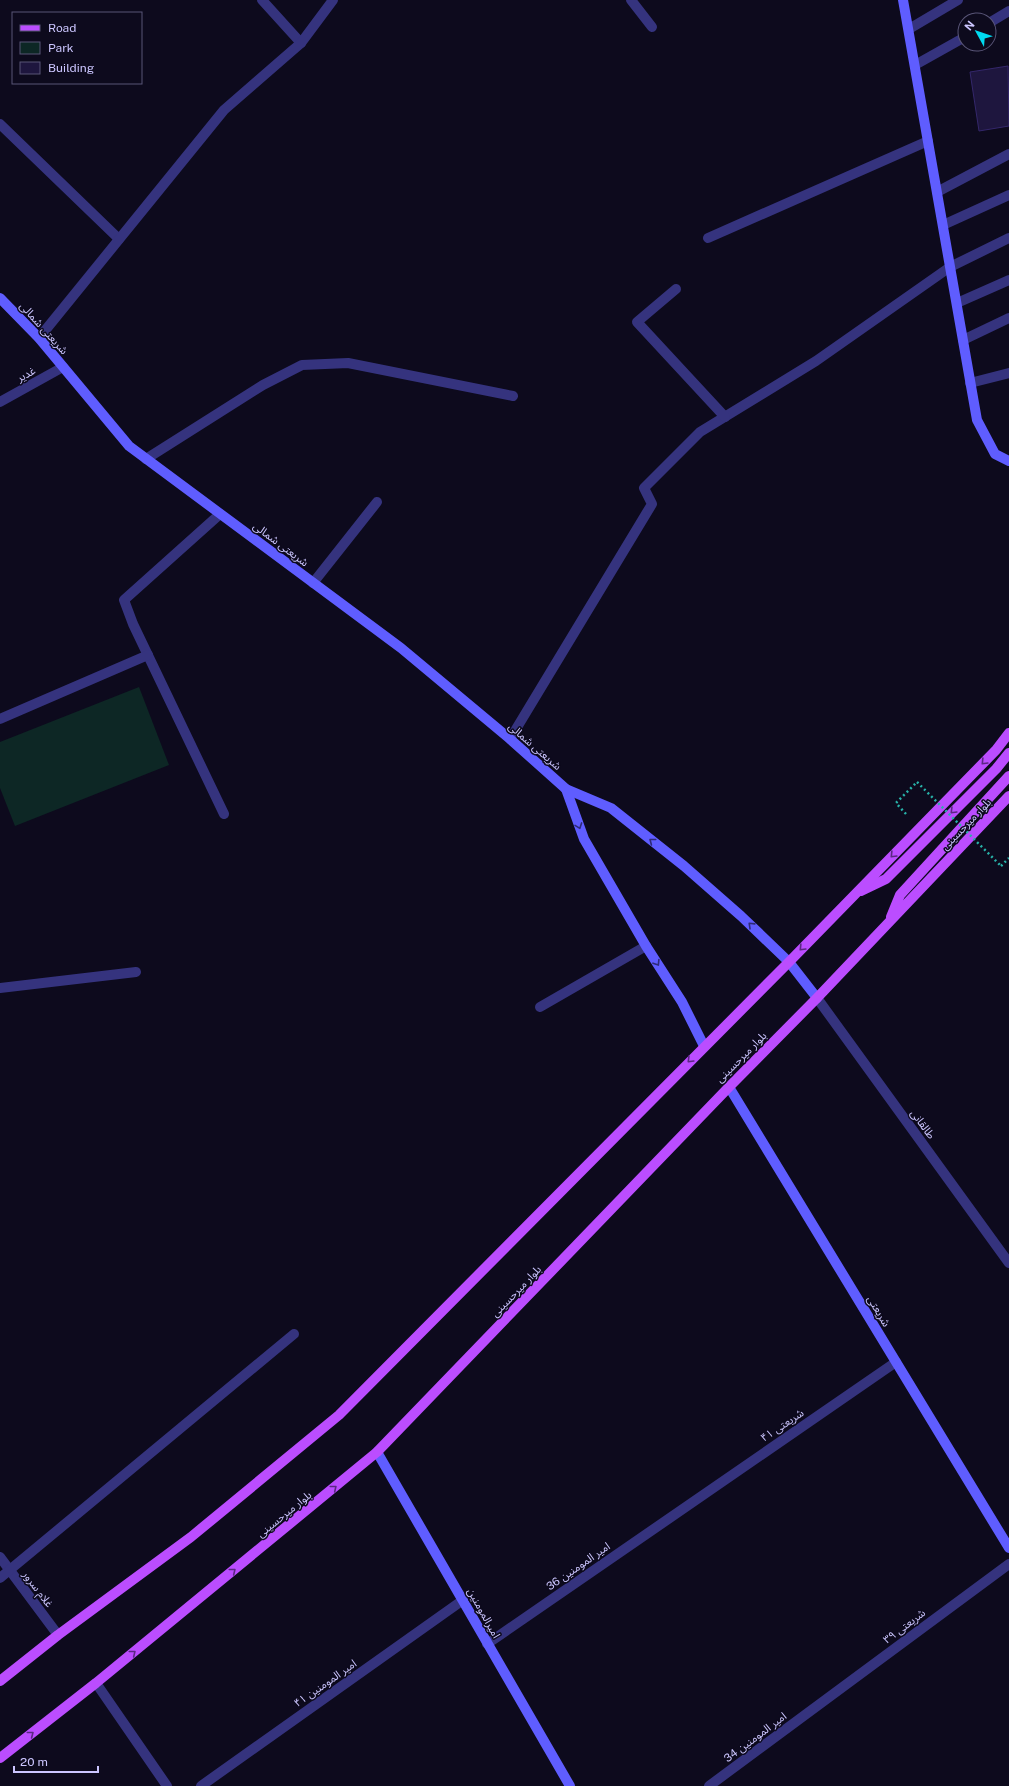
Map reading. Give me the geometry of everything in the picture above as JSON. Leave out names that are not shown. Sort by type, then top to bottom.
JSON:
[{"type":"main road","points":[[0,1681],[58,1635],[191,1537],[339,1415],[856,894],[996,750],[1009,733]]},
{"type":"main road","points":[[856,894],[886,879],[996,769],[1009,753]]},
{"type":"main road","points":[[889,923],[900,895],[1009,776]]},
{"type":"main road","name":"بلوار میرحسینی","points":[[0,1758],[96,1683],[377,1452],[729,1087],[817,998],[1009,796]]},
{"type":"street","points":[[262,0],[301,43]]},
{"type":"street","points":[[39,338],[224,110],[301,43],[333,0]]},
{"type":"street","points":[[632,0],[652,27]]},
{"type":"street","points":[[903,0],[977,420],[995,454],[1009,461]]},
{"type":"street","points":[[908,29],[958,0]]},
{"type":"street","points":[[997,18],[1009,11]]},
{"type":"street","points":[[915,65],[957,41]]},
{"type":"street","points":[[0,124],[119,239]]},
{"type":"street","points":[[708,238],[928,142]]},
{"type":"street","points":[[937,192],[1009,154]]},
{"type":"street","points":[[943,225],[1009,195]]},
{"type":"street","points":[[510,739],[652,504],[644,488],[700,432],[816,361],[950,267],[1009,238]]},
{"type":"street","points":[[956,302],[1009,280]]},
{"type":"street","points":[[676,289],[637,322],[725,417]]},
{"type":"street","name":"شریعتی شمالی","points":[[0,298],[39,338],[129,446],[401,648],[510,739],[566,789],[612,808],[710,887],[789,962],[817,998]]},
{"type":"street","points":[[963,340],[1009,318]]},
{"type":"street","points":[[146,459],[264,385],[302,366],[348,363],[513,396]]},
{"type":"street","name":"غدیر","points":[[0,402],[63,367]]},
{"type":"street","points":[[970,383],[1009,373]]},
{"type":"street","points":[[313,582],[377,502]]},
{"type":"street","points":[[220,514],[124,600],[148,655],[224,814]]},
{"type":"street","points":[[0,719],[148,655]]},
{"type":"street","name":"شریعتی شمالی","points":[[566,789],[584,840],[646,946],[682,1002],[704,1046]]},
{"type":"street","points":[[540,1007],[646,946]]},
{"type":"street","points":[[0,988],[136,972]]},
{"type":"street","name":"طالقانی","points":[[817,998],[1009,1263]]},
{"type":"street","name":"شریعتی","points":[[729,1087],[1009,1548]]},
{"type":"street","points":[[0,1578],[294,1334]]},
{"type":"street","name":"شریعتی ۴۱","points":[[682,1508],[896,1362]]},
{"type":"street","name":"امیرالمومنین","points":[[377,1452],[463,1600],[566,1784]]},
{"type":"street","name":"امیر المومنین 36","points":[[487,1644],[682,1508]]},
{"type":"street","name":"غلام سرور","points":[[0,1557],[9,1572],[58,1635]]},
{"type":"street","name":"شریعتی ۳۹","points":[[814,1708],[1009,1564]]},
{"type":"street","name":"امیر المومنین ۴۱","points":[[200,1786],[463,1600]]},
{"type":"street","points":[[96,1683],[167,1786]]},
{"type":"street","name":"امیر المومنین 34","points":[[709,1786],[814,1708]]},
{"type":"path","points":[[896,803],[917,782],[1001,866],[1009,858]]},
{"type":"green space","points":[[139,687],[169,765],[15,826],[0,788],[0,742]]},
{"type":"building","points":[[1008,66],[1009,126],[979,131],[970,72]]}]
